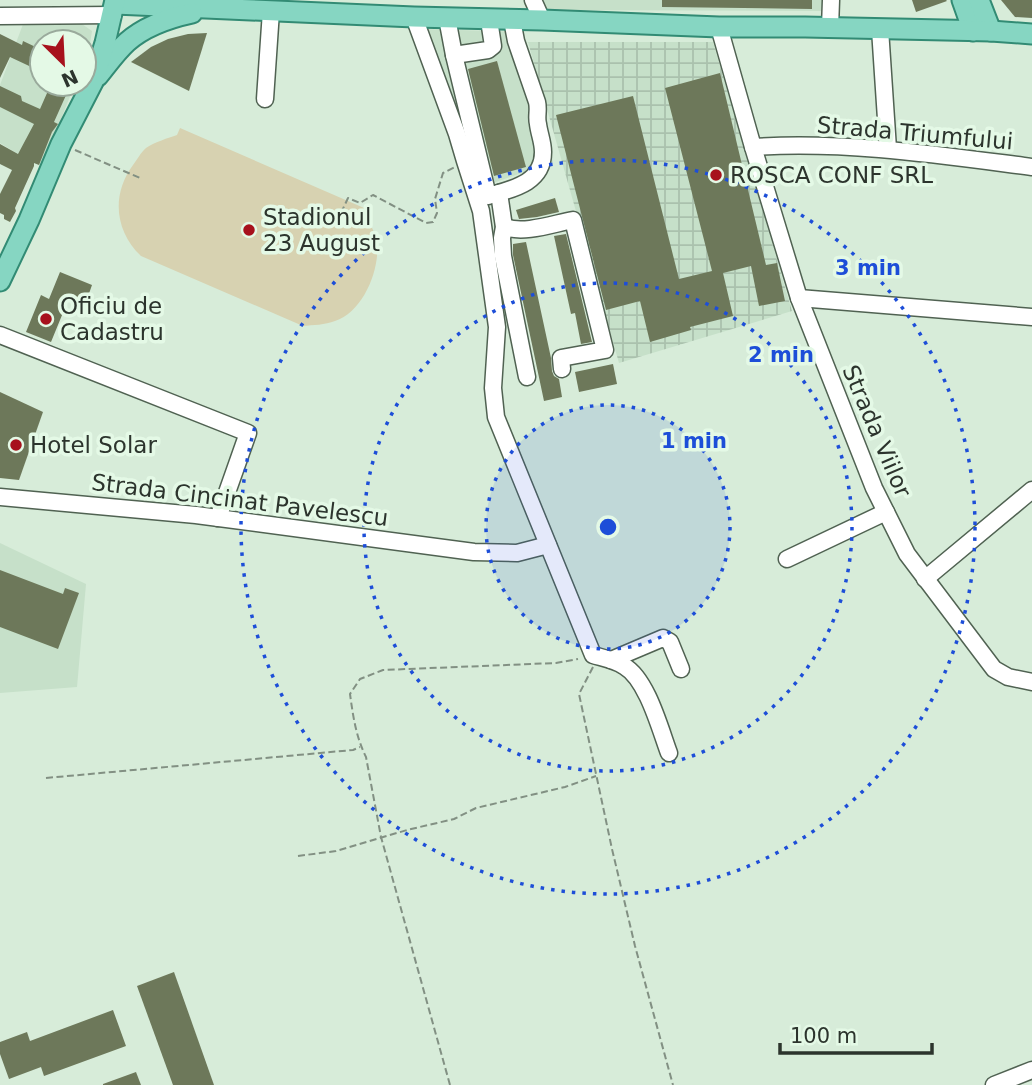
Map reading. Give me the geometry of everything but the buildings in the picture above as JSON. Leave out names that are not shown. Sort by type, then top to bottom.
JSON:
[{"type":"main road","points":[[179,0],[213,8]]},
{"type":"main road","points":[[962,0],[982,31]]},
{"type":"main road","points":[[979,0],[982,31]]},
{"type":"main road","points":[[98,64],[114,6],[489,20],[1032,34]]},
{"type":"main road","points":[[98,76],[127,42],[146,28],[177,16],[213,8]]},
{"type":"main road","points":[[0,281],[61,144],[85,98]]},
{"type":"street","points":[[533,0],[542,20]]},
{"type":"street","points":[[830,28],[831,0]]},
{"type":"street","points":[[0,16],[114,6]]},
{"type":"street","points":[[265,99],[271,11]]},
{"type":"street","points":[[414,17],[465,162],[488,196],[504,227],[503,256],[527,377]]},
{"type":"street","points":[[447,18],[488,196],[488,249],[497,327],[493,388],[496,417],[593,656],[611,660],[635,674],[645,690],[669,753]]},
{"type":"street","points":[[454,55],[488,50],[493,46],[489,20]]},
{"type":"street","points":[[488,196],[527,183],[542,165],[544,149],[537,121],[537,102],[516,41],[512,20]]},
{"type":"street","name":"Strada Viilor","points":[[719,27],[799,298],[874,488],[907,554],[994,669],[1008,677],[1032,682]]},
{"type":"street","points":[[880,29],[888,149]]},
{"type":"street","name":"Strada Triumfului","points":[[753,148],[821,145],[888,149],[1032,167]]},
{"type":"street","points":[[504,227],[523,230],[573,220],[605,349],[561,358],[562,369]]},
{"type":"street","points":[[799,298],[1032,317]]},
{"type":"street","points":[[0,335],[248,433],[218,518]]},
{"type":"street","name":"Strada Cincinat Pavelescu","points":[[0,497],[218,518],[474,552],[517,553],[548,545]]},
{"type":"street","points":[[925,579],[1030,497]]},
{"type":"street","points":[[787,559],[886,512]]},
{"type":"street","points":[[611,660],[663,638],[670,642],[681,669]]},
{"type":"street","points":[[994,1085],[1032,1070]]},
{"type":"path","points":[[61,144],[140,178]]},
{"type":"path","points":[[341,213],[348,198],[360,204],[373,195],[426,223],[433,222],[437,213],[435,199],[443,173],[465,162]]},
{"type":"path","points":[[450,1085],[381,837],[366,757],[355,726],[350,694],[360,679],[383,670],[556,663],[593,656],[593,667],[579,694],[635,946],[673,1085]]},
{"type":"path","points":[[46,778],[353,750],[361,746]]},
{"type":"path","points":[[298,856],[336,851],[454,819],[477,808],[565,787],[596,776]]},
{"type":"shaded area","points":[[543,0],[823,0],[824,11],[548,10]]},
{"type":"shaded area","points":[[25,19],[79,22],[88,28],[28,28],[28,98],[69,98],[42,166],[34,163],[34,166],[20,160],[18,154],[0,143],[0,85]]},
{"type":"shaded area","points":[[422,29],[523,32],[553,162],[479,188]]},
{"type":"shaded area","points":[[528,42],[713,42],[792,311],[619,363]]},
{"type":"shaded area","points":[[180,128],[371,211],[367,218],[376,240],[376,265],[368,289],[354,309],[331,322],[303,326],[141,256],[132,246],[121,224],[121,188],[144,150],[177,135]]},
{"type":"shaded area","points":[[0,543],[86,584],[77,687],[0,693]]},
{"type":"place","name":"ROSCA CONF SRL","points":[[716,175]]},
{"type":"place","name":"Stadionul 23 August","points":[[249,230]]},
{"type":"place","name":"Oficiu de Cadastru","points":[[46,319]]},
{"type":"place","name":"Hotel Solar","points":[[16,445]]}]
